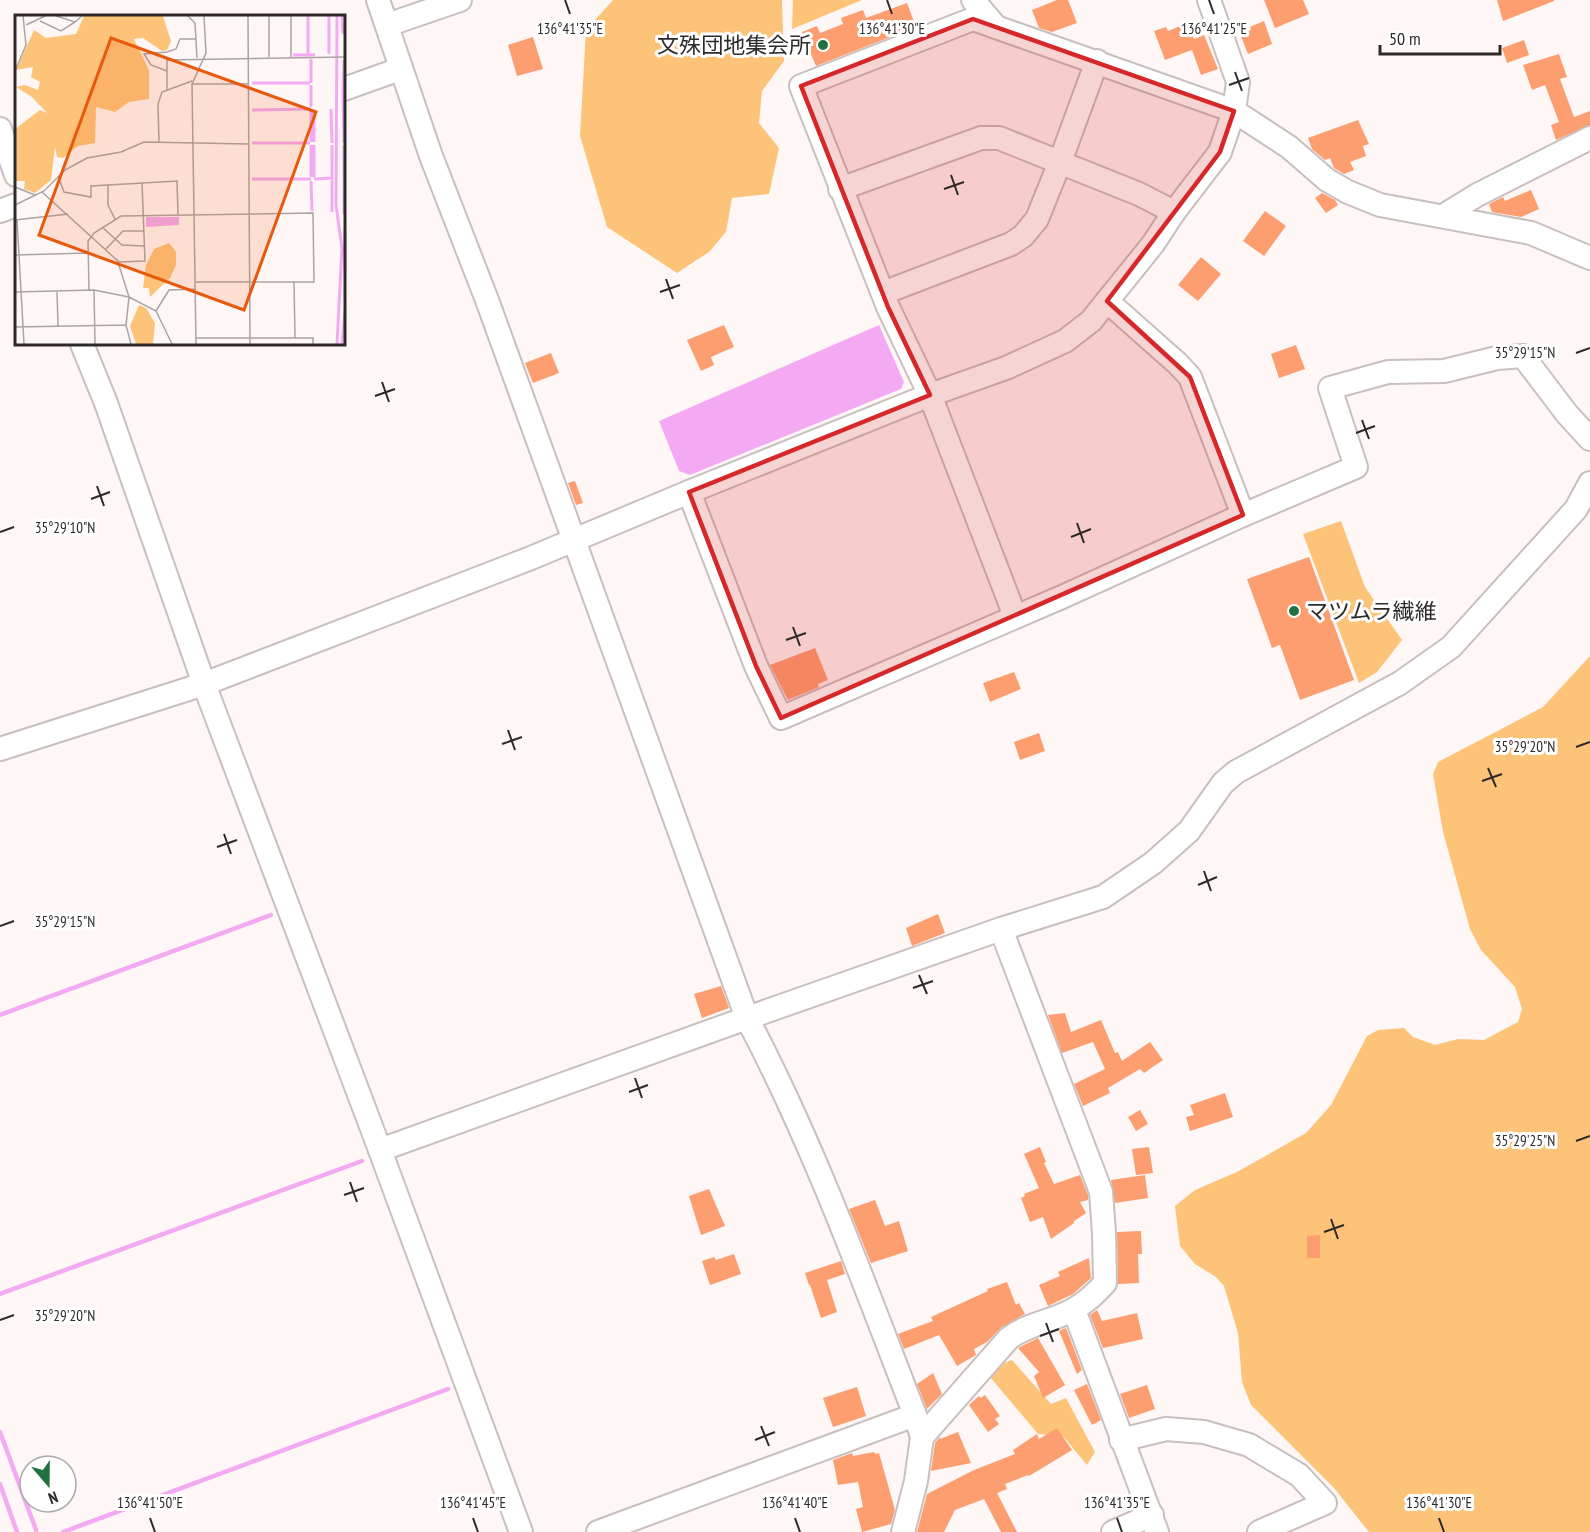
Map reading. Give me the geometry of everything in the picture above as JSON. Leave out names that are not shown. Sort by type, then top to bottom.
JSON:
[{"type":"street","points":[[378,0],[400,69],[747,1018],[774,1068],[826,1191],[915,1415],[922,1437],[916,1481],[903,1532]]},
{"type":"street","points":[[387,25],[460,0]]},
{"type":"street","points":[[974,0],[997,28]]},
{"type":"street","points":[[0,750],[204,684],[574,540],[930,395],[1006,368],[1065,341],[1091,321],[1153,244],[1174,212],[1221,152],[1234,111],[1238,82],[1209,0]]},
{"type":"street","points":[[1015,616],[930,395],[883,292],[840,189],[801,86],[973,19],[1234,111],[1289,147],[1327,180],[1348,192],[1380,205],[1531,233],[1590,258]]},
{"type":"street","points":[[883,292],[1011,244],[1023,236],[1037,219],[1097,61]]},
{"type":"street","points":[[345,89],[400,69]]},
{"type":"street","points":[[0,129],[15,172]]},
{"type":"street","points":[[840,189],[981,138],[999,138],[1139,194],[1174,212]]},
{"type":"street","points":[[1443,216],[1477,195],[1590,138]]},
{"type":"street","points":[[0,211],[15,205]]},
{"type":"street","points":[[1107,301],[1190,377],[1243,515]]},
{"type":"street","points":[[82,345],[106,403],[204,684],[522,1532]]},
{"type":"street","points":[[688,492],[756,666],[781,718],[1356,467],[1330,388],[1388,372],[1444,371],[1497,358],[1523,356],[1567,414],[1590,439]]},
{"type":"street","points":[[380,1150],[1001,929],[1103,897],[1153,863],[1189,831],[1222,783],[1236,772],[1400,683],[1451,647],[1576,509],[1590,483]]},
{"type":"street","points":[[922,1437],[1009,1338],[1020,1330],[1074,1310],[1093,1297],[1105,1283],[1101,1192],[1001,929]]},
{"type":"street","points":[[1074,1310],[1154,1524],[1113,1532]]},
{"type":"street","points":[[598,1532],[915,1415]]},
{"type":"street","points":[[1121,1440],[1166,1429],[1204,1432],[1249,1445],[1299,1475],[1325,1503],[1259,1532]]},
{"type":"highlighted area","points":[[973,19],[1234,111],[1220,152],[1107,301],[1190,377],[1243,515],[781,718],[756,666],[689,492],[930,395],[888,307],[801,86]]},
{"type":"shaded area","points":[[613,0],[782,0],[784,61],[762,91],[759,123],[779,148],[769,194],[732,198],[726,232],[709,252],[677,273],[607,227],[580,136],[586,30]]},
{"type":"shaded area","points":[[793,0],[862,0],[792,29]]},
{"type":"shaded area","points":[[879,325],[904,382],[901,389],[690,475],[679,471],[659,421]]},
{"type":"shaded area","points":[[1341,521],[1365,587],[1402,640],[1377,672],[1359,683],[1303,534]]},
{"type":"shaded area","points":[[1590,656],[1590,1532],[1369,1532],[1334,1488],[1251,1405],[1242,1382],[1238,1333],[1224,1286],[1216,1277],[1195,1264],[1180,1246],[1175,1206],[1195,1190],[1237,1172],[1306,1133],[1331,1105],[1367,1036],[1378,1030],[1404,1028],[1413,1037],[1435,1045],[1458,1039],[1484,1040],[1518,1022],[1522,1009],[1515,987],[1481,950],[1470,929],[1443,832],[1433,774],[1438,762],[1543,707]]},
{"type":"shaded area","points":[[1012,1360],[1051,1404],[1066,1398],[1095,1452],[1087,1465],[1063,1436],[1038,1434],[985,1371]]},
{"type":"building","points":[[1057,0],[1068,0],[1077,23],[1052,32],[1039,28],[1032,10]]},
{"type":"building","points":[[1264,0],[1303,0],[1309,14],[1275,28]]},
{"type":"building","points":[[1497,0],[1554,0],[1554,1],[1503,21]]},
{"type":"building","points":[[907,3],[916,27],[816,66],[802,32],[817,26],[820,33],[843,24],[841,18],[863,10],[866,18]]},
{"type":"building","points":[[1264,21],[1272,44],[1248,54],[1240,34]]},
{"type":"building","points":[[1188,23],[1194,39],[1204,35],[1218,69],[1201,75],[1192,50],[1165,60],[1154,31],[1166,27],[1168,31]]},
{"type":"building","points":[[533,37],[543,69],[517,76],[508,45]]},
{"type":"building","points":[[1524,40],[1529,55],[1507,63],[1502,48]]},
{"type":"building","points":[[1559,54],[1567,77],[1560,79],[1574,117],[1590,111],[1590,125],[1556,140],[1551,125],[1559,122],[1545,85],[1532,90],[1523,65]]},
{"type":"building","points":[[1358,120],[1369,144],[1363,146],[1366,156],[1350,162],[1354,170],[1344,174],[1334,168],[1330,158],[1325,160],[1312,149],[1308,138]]},
{"type":"building","points":[[1531,190],[1539,209],[1521,217],[1492,212],[1489,204],[1503,197],[1505,201]]},
{"type":"building","points":[[1322,193],[1335,200],[1338,205],[1326,213],[1315,198]]},
{"type":"building","points":[[1265,211],[1286,226],[1264,256],[1243,241]]},
{"type":"building","points":[[1201,257],[1221,274],[1198,301],[1178,285]]},
{"type":"building","points":[[724,325],[734,347],[711,357],[714,365],[701,371],[687,340]]},
{"type":"building","points":[[1296,345],[1305,369],[1279,378],[1271,354]]},
{"type":"building","points":[[551,353],[559,373],[533,383],[525,363]]},
{"type":"building","points":[[575,481],[583,503],[576,505],[568,483]]},
{"type":"building","name":"マツムラ繊維","points":[[1309,557],[1354,680],[1300,700],[1280,645],[1272,648],[1247,579]]},
{"type":"building","points":[[815,648],[828,680],[818,684],[819,687],[788,700],[770,665]]},
{"type":"building","points":[[1014,672],[1021,689],[990,702],[983,683]]},
{"type":"building","points":[[1039,733],[1045,751],[1020,760],[1014,742]]},
{"type":"building","points":[[938,914],[945,933],[912,946],[906,928]]},
{"type":"building","points":[[721,986],[729,1008],[702,1018],[694,994]]},
{"type":"building","points":[[1065,1013],[1071,1032],[1101,1020],[1115,1053],[1118,1052],[1122,1061],[1150,1042],[1163,1060],[1144,1073],[1140,1069],[1108,1088],[1110,1093],[1083,1106],[1074,1084],[1105,1069],[1093,1042],[1062,1053],[1048,1015]]},
{"type":"building","points":[[1225,1093],[1233,1117],[1190,1131],[1186,1117],[1194,1115],[1190,1105]]},
{"type":"building","points":[[1140,1110],[1148,1124],[1136,1131],[1128,1117]]},
{"type":"building","points":[[1040,1147],[1046,1162],[1044,1163],[1054,1184],[1080,1175],[1088,1195],[1088,1200],[1080,1202],[1086,1213],[1051,1239],[1043,1217],[1030,1222],[1021,1198],[1025,1196],[1024,1194],[1039,1188],[1024,1154]]},
{"type":"building","points":[[1149,1147],[1153,1173],[1136,1175],[1132,1149]]},
{"type":"building","points":[[1145,1175],[1148,1198],[1115,1203],[1111,1180]]},
{"type":"building","points":[[709,1189],[725,1226],[701,1235],[689,1196]]},
{"type":"building","points":[[875,1200],[885,1226],[899,1221],[908,1251],[871,1263],[849,1209]]},
{"type":"building","points":[[1141,1231],[1142,1254],[1138,1254],[1139,1283],[1118,1284],[1117,1232]]},
{"type":"building","points":[[1320,1235],[1320,1258],[1307,1258],[1307,1236]]},
{"type":"building","points":[[734,1254],[741,1274],[710,1285],[702,1261],[714,1257],[716,1260]]},
{"type":"building","points":[[1089,1258],[1091,1278],[1073,1294],[1048,1306],[1039,1285],[1060,1276],[1058,1272]]},
{"type":"building","points":[[841,1261],[845,1274],[827,1280],[837,1312],[821,1318],[805,1273]]},
{"type":"building","points":[[1007,1282],[1016,1305],[1019,1303],[1025,1314],[1002,1327],[987,1342],[974,1349],[976,1355],[957,1366],[939,1335],[904,1349],[898,1334],[933,1321],[931,1317],[988,1291],[987,1289]]},
{"type":"building","points":[[1097,1310],[1102,1321],[1137,1313],[1143,1339],[1103,1348],[1090,1315]]},
{"type":"building","points":[[1066,1328],[1082,1370],[1077,1374],[1059,1331]]},
{"type":"building","points":[[1038,1338],[1065,1385],[1043,1398],[1034,1376],[1039,1372],[1018,1348]]},
{"type":"building","points":[[933,1373],[942,1394],[927,1409],[917,1384]]},
{"type":"building","points":[[1087,1384],[1101,1420],[1092,1425],[1074,1390]]},
{"type":"building","points":[[1147,1385],[1155,1409],[1129,1418],[1120,1394]]},
{"type":"building","points":[[857,1387],[866,1416],[833,1427],[823,1398]]},
{"type":"building","points":[[985,1395],[1000,1416],[995,1419],[999,1424],[988,1432],[969,1405],[979,1396],[981,1398]]},
{"type":"building","points":[[1057,1428],[1072,1450],[1029,1476],[1005,1484],[1007,1489],[997,1493],[1017,1532],[1001,1532],[984,1499],[955,1510],[944,1532],[917,1532],[927,1494],[974,1470],[1015,1454],[1013,1450],[1037,1434],[1039,1439]]},
{"type":"building","points":[[958,1432],[971,1463],[931,1471],[935,1443],[940,1437],[940,1439]]},
{"type":"building","points":[[852,1453],[853,1456],[879,1453],[895,1510],[891,1524],[862,1532],[856,1509],[863,1507],[858,1482],[838,1485],[833,1460]]},
{"type":"waterway","points":[[0,1015],[271,915]]},
{"type":"waterway","points":[[0,1294],[362,1161]]},
{"type":"waterway","points":[[63,1532],[448,1389]]},
{"type":"waterway","points":[[0,1432],[36,1530]]},
{"type":"waterway","points":[[0,1484],[17,1532]]},
{"type":"place","name":"文殊団地集会所","points":[[823,45]]},
{"type":"place","name":"マツムラ繊維","points":[[1294,611]]}]
